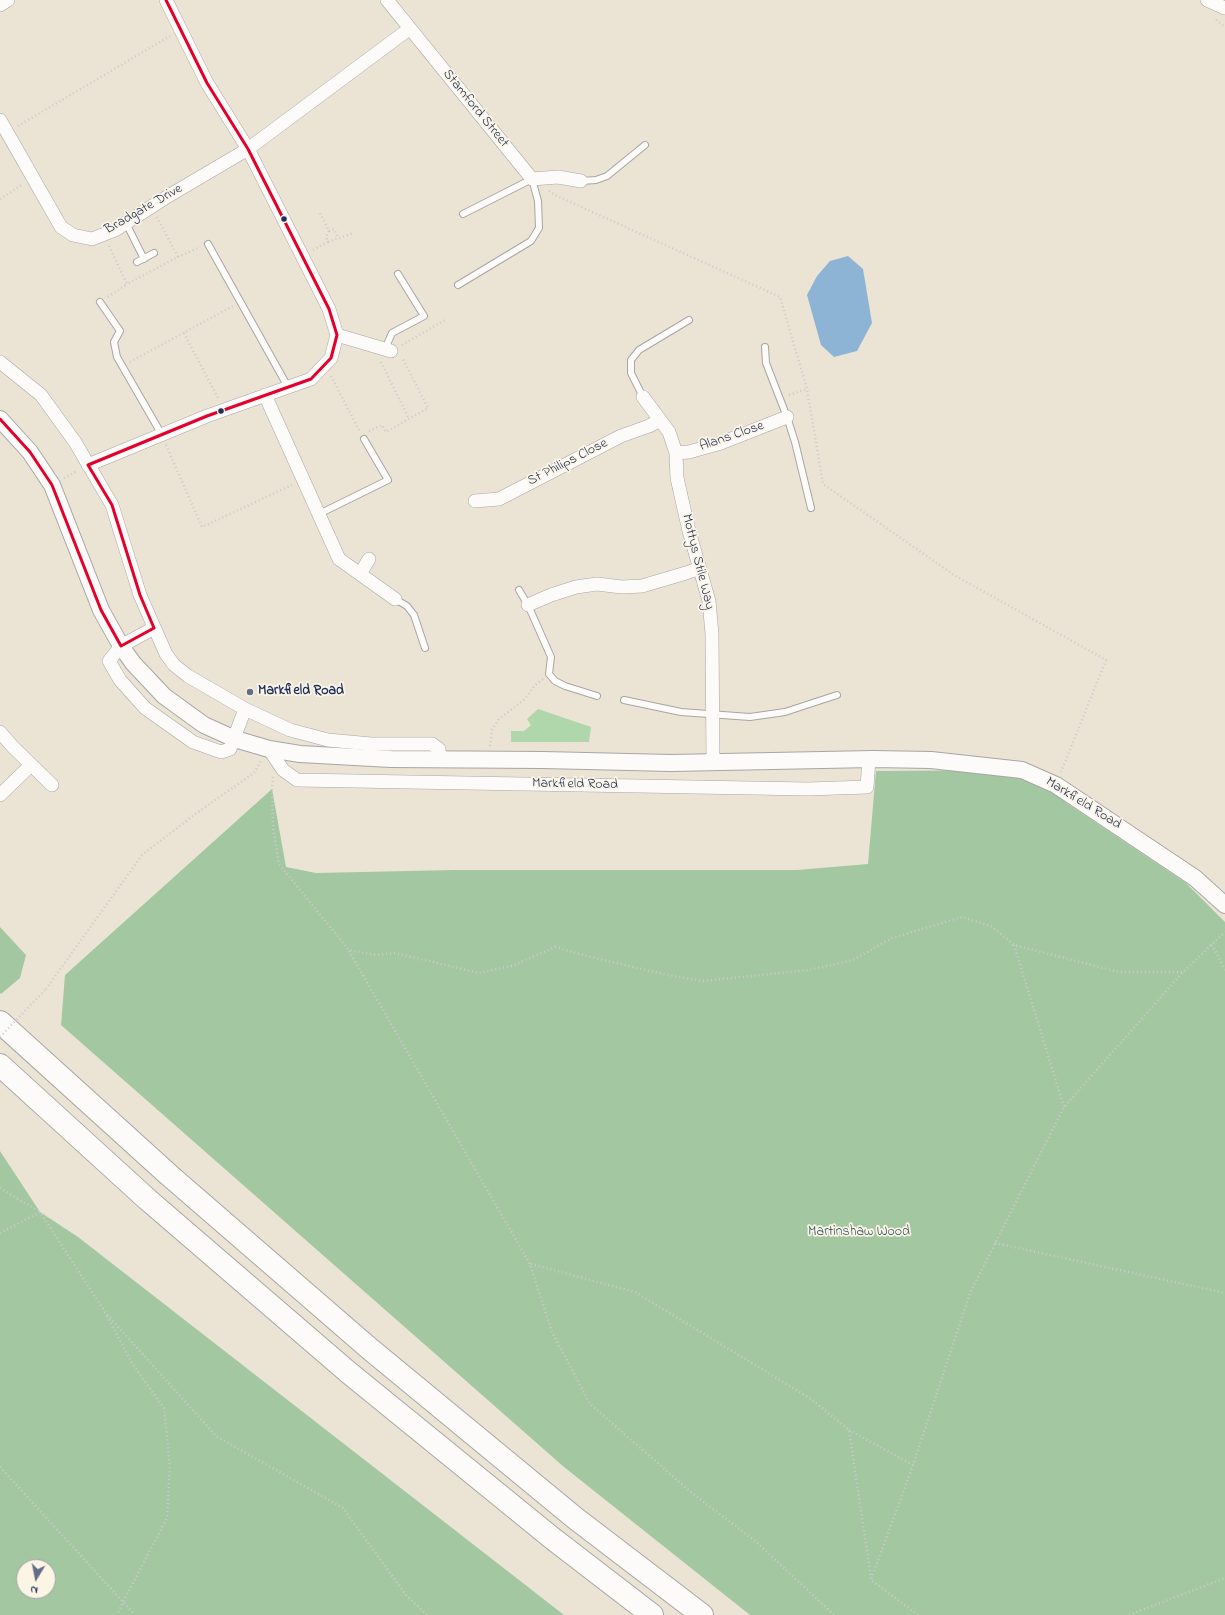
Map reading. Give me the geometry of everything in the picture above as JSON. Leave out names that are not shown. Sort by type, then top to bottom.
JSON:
[{"type":"highway","points":[[0,1022],[169,1175],[370,1349],[576,1518],[702,1615]]},
{"type":"highway","points":[[0,1065],[147,1199],[348,1372],[552,1538],[652,1615]]},
{"type":"street","points":[[0,5],[8,0]]},
{"type":"street","points":[[88,465],[224,410],[311,379],[330,358],[337,335],[329,309],[248,149],[207,83],[166,0]]},
{"type":"street","name":"Stamford Street","points":[[387,0],[532,179]]},
{"type":"street","points":[[1207,0],[1225,8]]},
{"type":"street","name":"Bradgate Drive","points":[[0,120],[61,227],[73,235],[92,239],[115,230],[165,198],[248,149],[409,29]]},
{"type":"street","points":[[532,179],[558,177],[581,181]]},
{"type":"street","points":[[337,335],[389,350]]},
{"type":"street","points":[[0,362],[41,395],[75,442],[112,504],[140,595],[166,654],[174,665],[188,676],[245,709],[290,730],[328,740],[371,744],[432,744],[439,749],[440,758]]},
{"type":"street","points":[[264,395],[320,514],[339,559],[395,599]]},
{"type":"street","name":"Mottys Stile Way","points":[[643,397],[669,432],[676,453],[677,478],[689,531],[710,607],[712,634],[713,762]]},
{"type":"street","name":"Alans Close","points":[[676,453],[689,452],[721,443],[787,417]]},
{"type":"street","name":"Markfield Road","points":[[0,419],[30,452],[52,485],[101,610],[121,646],[133,663],[164,696],[204,725],[235,739],[269,749],[314,755],[391,759],[440,758],[671,763],[869,759],[931,760],[1022,770],[1056,784],[1195,878],[1225,905]]},
{"type":"street","name":"St Philips Close","points":[[475,502],[499,499],[621,436],[649,426],[660,420]]},
{"type":"street","points":[[360,574],[369,559]]},
{"type":"street","points":[[528,605],[551,595],[576,587],[597,584],[622,587],[642,586],[700,568]]},
{"type":"street","points":[[154,628],[121,646],[109,661],[120,680],[145,708],[193,742],[221,752],[230,749],[245,709]]},
{"type":"street","points":[[0,732],[52,785]]},
{"type":"street","name":"Markfield Road","points":[[269,749],[283,770],[297,780],[801,789],[867,788],[869,759]]},
{"type":"street","points":[[0,795],[31,765]]},
{"type":"lane","points":[[581,181],[596,180],[608,176],[645,145]]},
{"type":"lane","points":[[458,285],[531,241],[539,228],[538,201],[532,179],[463,214]]},
{"type":"lane","points":[[126,223],[144,258]]},
{"type":"lane","points":[[208,244],[288,387]]},
{"type":"lane","points":[[137,262],[154,253]]},
{"type":"lane","points":[[389,350],[392,333],[424,316],[398,274]]},
{"type":"lane","points":[[100,302],[120,331],[114,342],[117,358],[162,434]]},
{"type":"lane","points":[[643,397],[631,373],[631,360],[639,350],[689,320]]},
{"type":"lane","points":[[765,347],[766,363],[795,442],[811,508]]},
{"type":"lane","points":[[320,514],[388,480],[362,437]]},
{"type":"lane","points":[[519,590],[528,605],[551,656],[549,674],[555,681],[565,686],[597,696]]},
{"type":"lane","points":[[395,599],[407,606],[414,615],[425,648]]},
{"type":"lane","points":[[624,700],[681,712],[750,717],[785,712],[837,695]]},
{"type":"path","points":[[7,132],[181,30]]},
{"type":"path","points":[[0,199],[33,177]]},
{"type":"path","points":[[532,179],[557,196],[780,297],[807,388],[823,484],[954,575],[1106,660],[1056,784]]},
{"type":"path","points":[[319,212],[329,231]]},
{"type":"path","points":[[328,242],[326,237],[329,231],[334,229],[338,238]]},
{"type":"path","points":[[302,256],[328,242],[353,233]]},
{"type":"path","points":[[178,257],[208,244]]},
{"type":"path","points":[[100,302],[127,284]]},
{"type":"path","points":[[122,367],[240,302]]},
{"type":"path","points":[[389,350],[445,320]]},
{"type":"path","points":[[184,333],[224,410]]},
{"type":"path","points":[[389,350],[409,419]]},
{"type":"path","points":[[325,364],[362,437],[382,424],[386,432],[428,408],[389,350]]},
{"type":"path","points":[[780,399],[807,388]]},
{"type":"path","points":[[162,434],[202,527],[304,480]]},
{"type":"path","points":[[52,485],[88,465]]},
{"type":"path","points":[[491,759],[490,743],[492,730],[499,719],[525,699],[534,686],[549,674]]},
{"type":"path","points":[[0,1037],[46,989],[142,855],[198,812],[254,773],[269,749]]},
{"type":"path","points":[[273,776],[272,827],[279,864],[349,950],[530,1264],[552,1332],[590,1404],[692,1493],[754,1540],[834,1615]]},
{"type":"path","points":[[349,950],[376,955],[395,953],[479,973],[512,966],[554,946],[602,960],[663,974],[703,981],[809,970],[852,960],[892,938],[962,917],[991,926],[1014,945],[1119,972],[1183,972]]},
{"type":"path","points":[[871,1580],[912,1465],[970,1293],[1064,1107],[1183,972],[1225,932]]},
{"type":"path","points":[[1014,945],[1064,1107]]},
{"type":"path","points":[[1211,945],[1225,970]]},
{"type":"path","points":[[0,1188],[40,1212],[105,1312],[133,1365],[164,1408],[170,1467],[167,1518],[123,1602],[118,1615]]},
{"type":"path","points":[[0,1233],[40,1212]]},
{"type":"path","points":[[995,1243],[1225,1293]]},
{"type":"path","points":[[530,1264],[635,1292],[811,1399],[849,1430],[912,1465]]},
{"type":"path","points":[[105,1312],[216,1436],[342,1508],[406,1595],[427,1615]]},
{"type":"path","points":[[849,1430],[871,1580],[918,1615]]},
{"type":"path","points":[[0,1467],[135,1615]]},
{"type":"path","points":[[1129,1615],[1225,1578]]},
{"type":"green space","points":[[538,709],[591,727],[589,742],[511,742],[511,731],[524,731],[531,725],[527,719]]},
{"type":"green space","name":"Martinshaw Wood","points":[[1022,770],[1068,804],[1186,883],[1225,922],[1225,1615],[750,1615],[564,1467],[61,1025],[65,975],[272,789],[286,867],[316,873],[454,870],[797,870],[868,864],[876,771]]},
{"type":"green space","points":[[0,927],[26,955],[20,978],[1,994],[0,993]]},
{"type":"green space","points":[[0,1151],[40,1212],[78,1237],[564,1615],[0,1615]]},
{"type":"water","points":[[848,256],[863,269],[872,323],[857,351],[834,357],[821,345],[807,295],[817,276],[830,261]]},
{"type":"transit line","points":[[0,419],[30,452],[52,485],[101,610],[121,646],[154,628],[140,595],[112,505],[88,465],[207,416],[311,379],[331,358],[337,335],[329,309],[248,149],[207,83],[166,0]]},
{"type":"place","name":"Markfield Road","points":[[250,692]]}]
